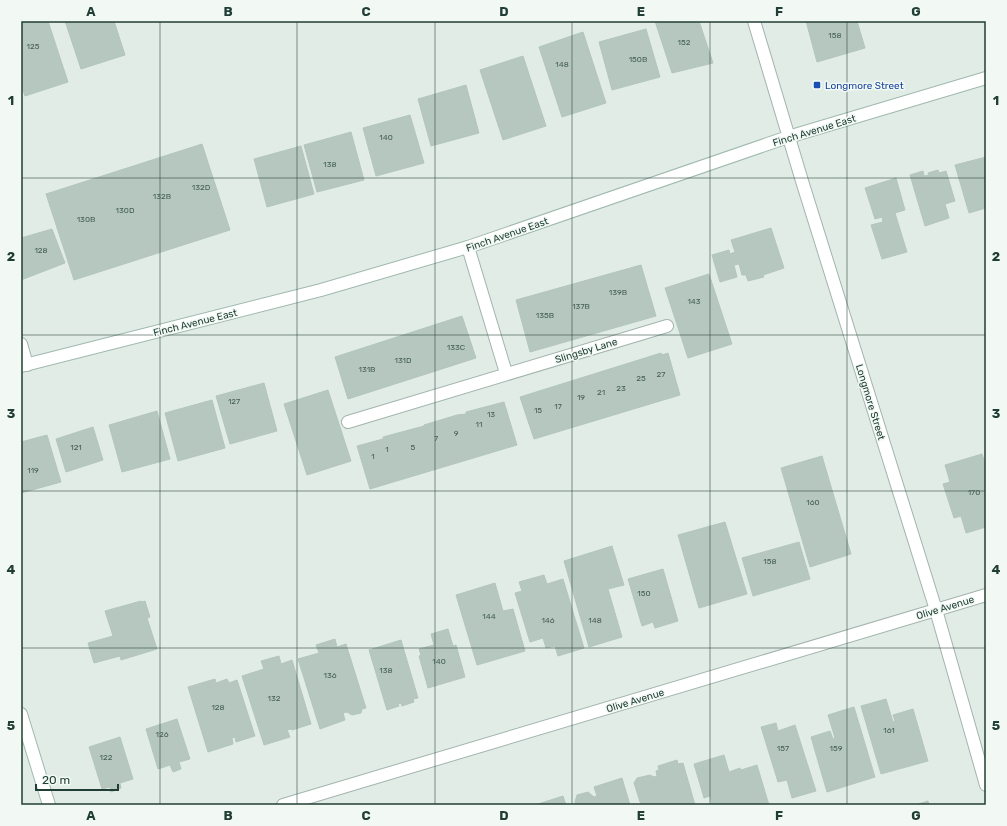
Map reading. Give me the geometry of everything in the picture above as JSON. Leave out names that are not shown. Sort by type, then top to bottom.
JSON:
[{"type":"street","name":"Longmore Street","points":[[754,21],[788,137],[936,610],[986,785]]},
{"type":"street","name":"Finch Avenue East","points":[[24,366],[321,290],[468,247],[788,137],[986,78]]},
{"type":"street","points":[[468,247],[506,374]]},
{"type":"street","name":"Slingsby Lane","points":[[348,422],[667,326]]},
{"type":"street","points":[[21,344],[24,366]]},
{"type":"street","name":"Olive Avenue","points":[[283,805],[986,594]]},
{"type":"street","points":[[21,714],[49,805]]},
{"type":"building","points":[[21,21],[48,21],[68,82],[25,96],[21,84]]},
{"type":"building","points":[[65,21],[114,21],[125,55],[81,69]]},
{"type":"building","points":[[655,21],[699,21],[713,63],[672,73]]},
{"type":"building","points":[[806,21],[857,21],[865,48],[817,62]]},
{"type":"building","points":[[646,29],[660,77],[612,90],[599,42]]},
{"type":"building","points":[[583,32],[606,103],[562,117],[539,47]]},
{"type":"building","points":[[523,56],[546,126],[503,140],[480,70]]},
{"type":"building","points":[[466,85],[479,133],[431,146],[418,99]]},
{"type":"building","points":[[410,115],[424,163],[376,176],[363,128]]},
{"type":"building","points":[[351,132],[364,180],[317,192],[304,145]]},
{"type":"building","points":[[202,144],[230,230],[74,280],[46,194]]},
{"type":"building","points":[[301,146],[314,194],[267,207],[254,159]]},
{"type":"building","points":[[986,157],[986,208],[969,213],[955,165]]},
{"type":"building","points":[[938,170],[939,173],[946,171],[955,201],[945,204],[949,218],[925,226],[910,175],[923,171],[924,176]]},
{"type":"building","points":[[896,178],[905,210],[895,213],[907,252],[882,259],[871,225],[883,222],[882,217],[875,219],[865,188]]},
{"type":"building","points":[[771,228],[784,268],[763,275],[764,277],[748,281],[746,275],[742,275],[739,264],[734,265],[737,277],[720,282],[712,255],[729,250],[730,254],[735,252],[731,240]]},
{"type":"building","points":[[52,229],[65,263],[21,280],[21,238]]},
{"type":"building","points":[[641,265],[656,316],[530,352],[516,300]]},
{"type":"building","points":[[709,274],[732,344],[688,358],[665,288]]},
{"type":"building","points":[[462,316],[476,358],[348,399],[335,357]]},
{"type":"building","points":[[661,353],[662,355],[668,353],[680,395],[534,439],[520,397]]},
{"type":"building","points":[[264,383],[277,431],[230,444],[216,396]]},
{"type":"building","points":[[328,390],[351,461],[307,475],[284,404]]},
{"type":"building","points":[[212,400],[225,448],[178,461],[165,413]]},
{"type":"building","points":[[504,402],[517,445],[370,489],[357,446],[457,415],[466,414],[466,412]]},
{"type":"building","points":[[157,411],[170,459],[122,472],[109,425]]},
{"type":"building","points":[[93,427],[103,460],[66,472],[56,439]]},
{"type":"building","points":[[47,435],[61,482],[21,493],[21,442]]},
{"type":"building","points":[[982,454],[986,466],[986,527],[966,533],[961,516],[954,518],[943,484],[950,482],[945,465]]},
{"type":"building","points":[[822,456],[851,554],[810,567],[781,468]]},
{"type":"building","points":[[725,522],[747,594],[699,608],[678,535]]},
{"type":"building","points":[[799,542],[810,579],[753,596],[742,558]]},
{"type":"building","points":[[612,546],[624,585],[608,589],[622,637],[589,647],[564,561]]},
{"type":"building","points":[[663,569],[678,621],[655,628],[653,622],[642,626],[628,579]]},
{"type":"building","points":[[544,575],[547,584],[563,579],[584,648],[558,656],[555,646],[546,648],[543,638],[530,642],[515,593],[522,591],[519,582]]},
{"type":"building","points":[[495,583],[503,611],[513,609],[525,651],[477,665],[456,595]]},
{"type":"building","points":[[145,601],[150,617],[147,618],[157,649],[121,660],[120,656],[94,663],[88,643],[113,636],[105,611]]},
{"type":"building","points":[[448,629],[453,646],[456,645],[465,677],[428,688],[419,656],[421,655],[419,649],[434,645],[431,634]]},
{"type":"building","points":[[335,639],[337,647],[346,644],[366,708],[362,709],[361,713],[352,715],[347,712],[343,713],[345,720],[320,729],[298,659],[319,653],[316,645]]},
{"type":"building","points":[[401,640],[418,698],[413,699],[414,702],[402,706],[401,703],[398,704],[399,706],[387,710],[369,650]]},
{"type":"building","points":[[279,656],[281,664],[292,660],[311,724],[292,730],[287,730],[290,737],[264,745],[242,676],[264,669],[261,661]]},
{"type":"building","points":[[215,679],[216,683],[227,679],[229,683],[237,680],[255,736],[236,742],[235,737],[232,738],[233,744],[208,752],[188,687]]},
{"type":"building","points":[[886,699],[893,722],[895,721],[893,715],[913,709],[928,761],[881,774],[861,706]]},
{"type":"building","points":[[854,707],[875,777],[827,792],[811,737],[830,731],[833,739],[835,738],[828,715]]},
{"type":"building","points":[[177,719],[190,759],[179,762],[181,769],[173,772],[170,765],[158,769],[146,729]]},
{"type":"building","points":[[776,723],[778,731],[795,725],[816,791],[792,798],[787,780],[778,782],[761,727]]},
{"type":"building","points":[[120,737],[133,779],[120,783],[121,788],[111,792],[110,787],[102,789],[89,747]]},
{"type":"building","points":[[724,755],[729,772],[740,768],[741,770],[757,765],[769,805],[712,805],[710,796],[704,798],[694,764]]},
{"type":"building","points":[[677,760],[678,764],[683,763],[695,805],[641,805],[634,783],[637,778],[650,775],[654,777],[657,776],[656,771],[659,770],[658,766]]},
{"type":"building","points":[[622,778],[630,805],[576,805],[575,802],[577,795],[588,792],[594,797],[597,796],[594,787]]},
{"type":"building","points":[[563,796],[566,805],[535,805]]},
{"type":"building","points":[[928,801],[929,805],[915,805]]},
{"type":"place","name":"Longmore Street","points":[[817,85]]}]
